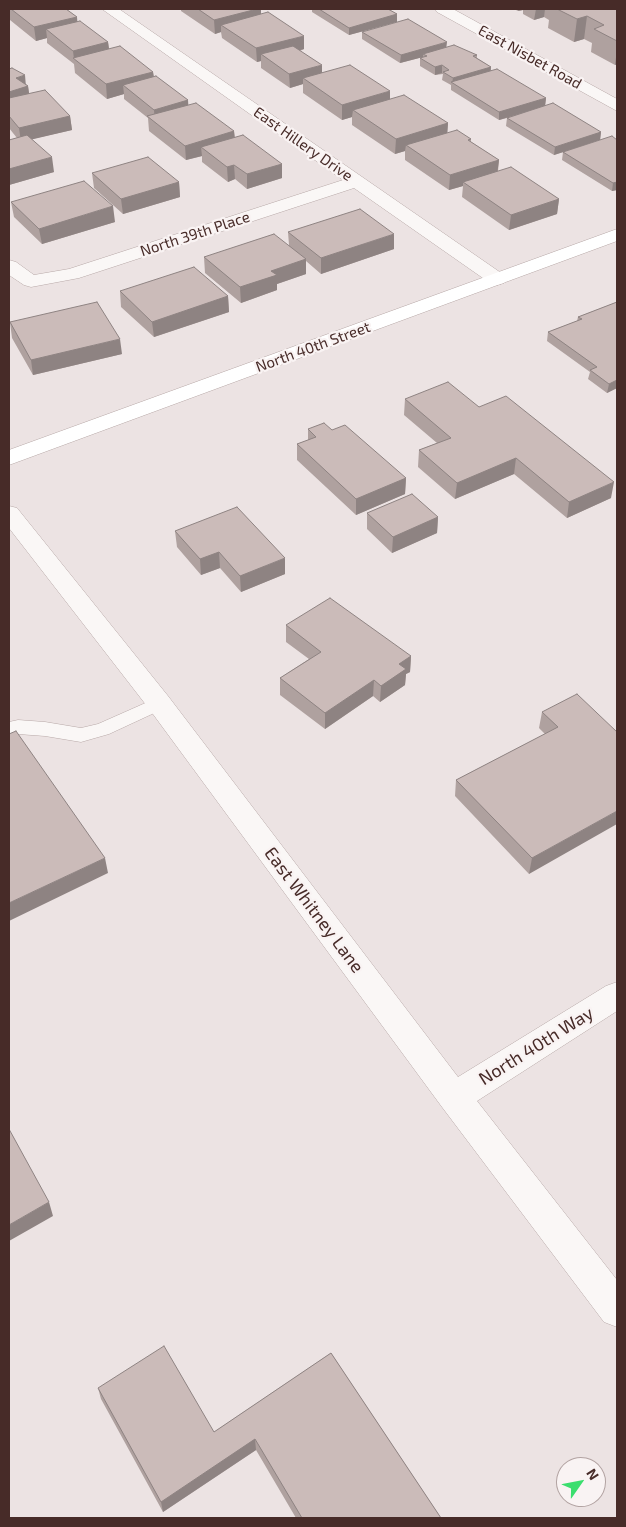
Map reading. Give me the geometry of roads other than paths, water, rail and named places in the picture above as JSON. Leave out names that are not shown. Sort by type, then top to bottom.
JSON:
[{"type":"main road","name":"North 40th Street","points":[[9,458],[617,235]]},
{"type":"street","name":"East Hillery Drive","points":[[109,9],[497,279]]},
{"type":"street","name":"East Nisbet Road","points":[[442,9],[617,106]]},
{"type":"street","name":"North 39th Place","points":[[9,266],[32,281],[72,274],[357,181]]},
{"type":"street","name":"East Whitney Lane","points":[[9,514],[159,703],[454,1097],[617,1309]]},
{"type":"street","name":"North 40th Way","points":[[454,1097],[617,995]]},
{"type":"lane","points":[[9,729],[18,727],[45,729],[81,735],[103,729],[159,703]]}]
